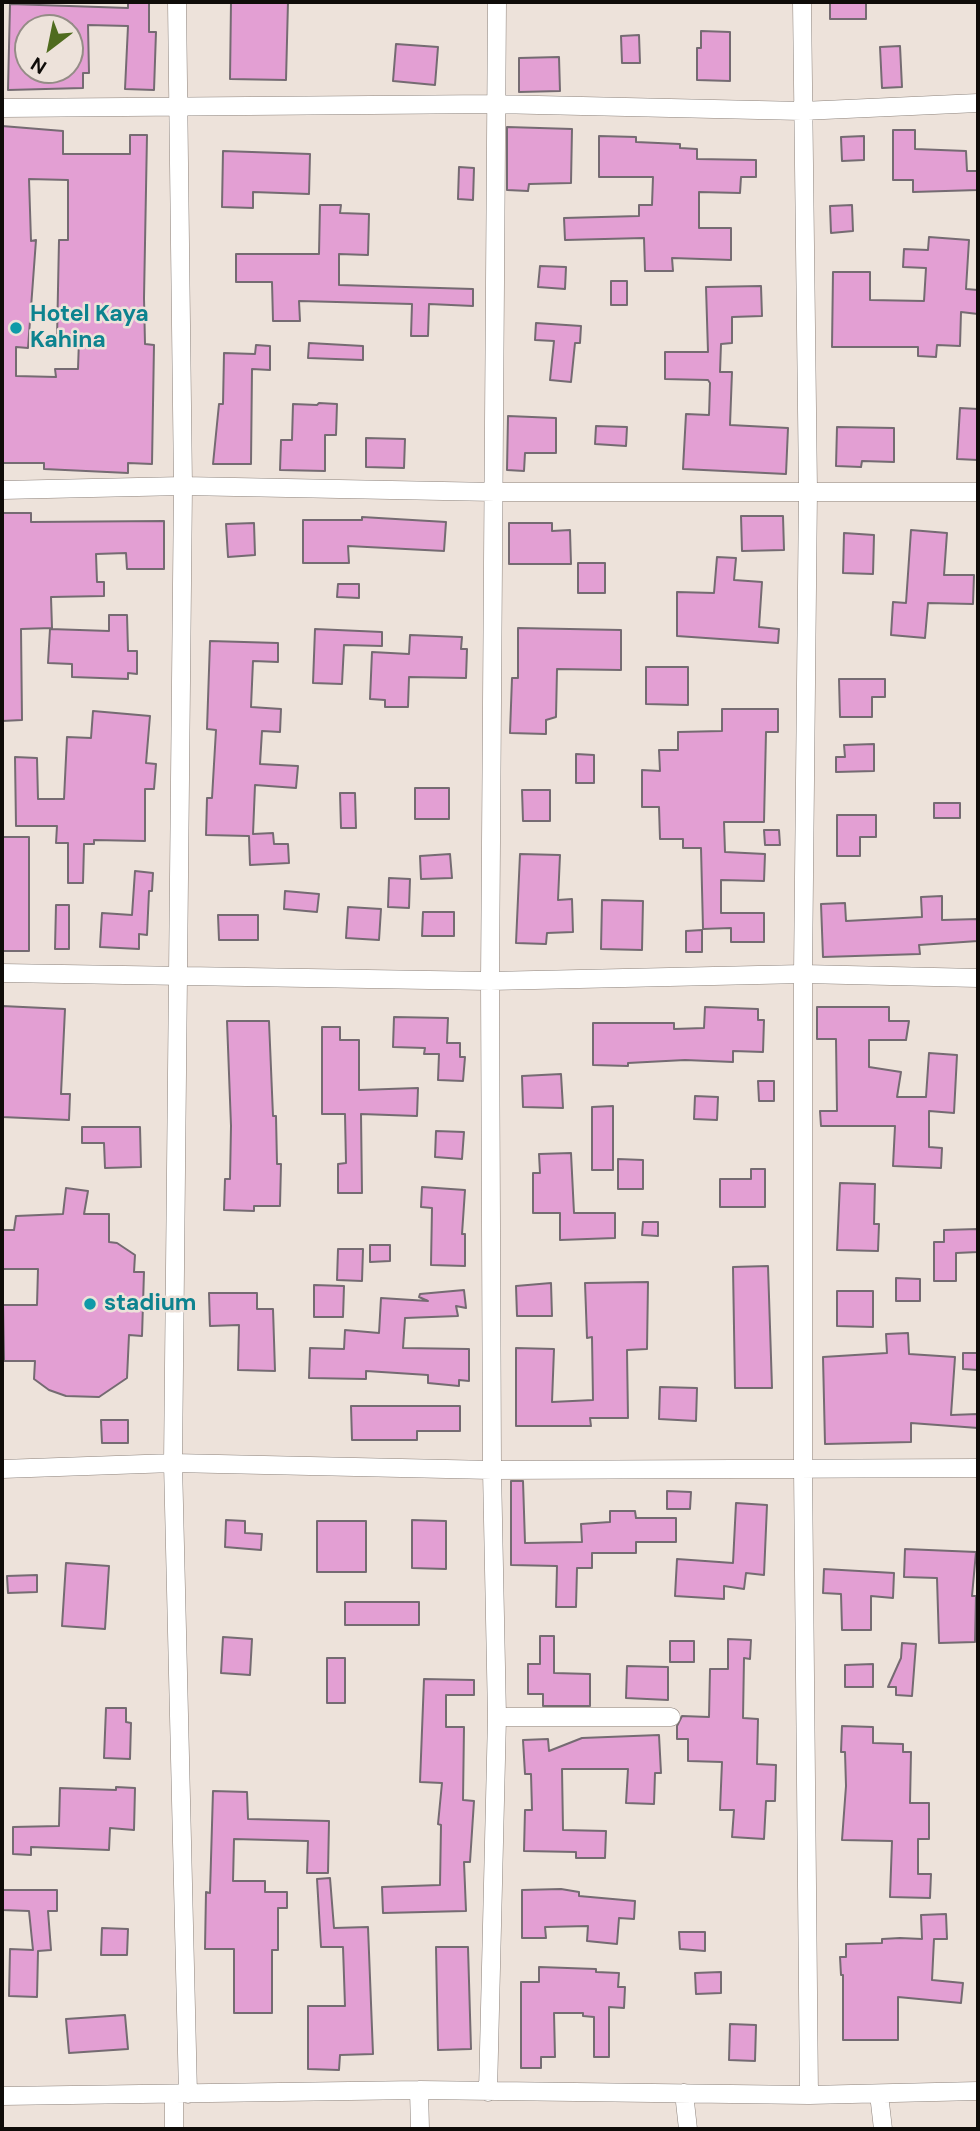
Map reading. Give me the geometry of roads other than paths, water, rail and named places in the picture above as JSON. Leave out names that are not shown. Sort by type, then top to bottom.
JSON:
[{"type":"street","points":[[174,2129],[181,2095],[173,1463],[183,486],[177,2]]},
{"type":"street","points":[[488,2092],[497,1717],[492,1470],[491,981],[495,492],[494,104],[497,2]]},
{"type":"street","points":[[802,2],[808,490],[803,975],[803,1468],[809,2095]]},
{"type":"street","points":[[2,108],[494,104],[802,111],[978,103]]},
{"type":"street","points":[[2,490],[183,486],[495,492],[978,492]]},
{"type":"street","points":[[2,973],[491,981],[803,975],[978,978]]},
{"type":"street","points":[[2,1469],[173,1463],[492,1470],[978,1468]]},
{"type":"street","points":[[497,1717],[671,1717]]},
{"type":"street","points":[[419,2090],[420,2129]]},
{"type":"street","points":[[2,2096],[419,2090],[809,2095],[978,2091]]},
{"type":"street","points":[[684,2093],[688,2129]]},
{"type":"street","points":[[879,2094],[883,2129]]},
{"type":"place","name":"Hotel Kaya Kahina","points":[[16,328]]},
{"type":"place","name":"stadium","points":[[90,1304]]}]
